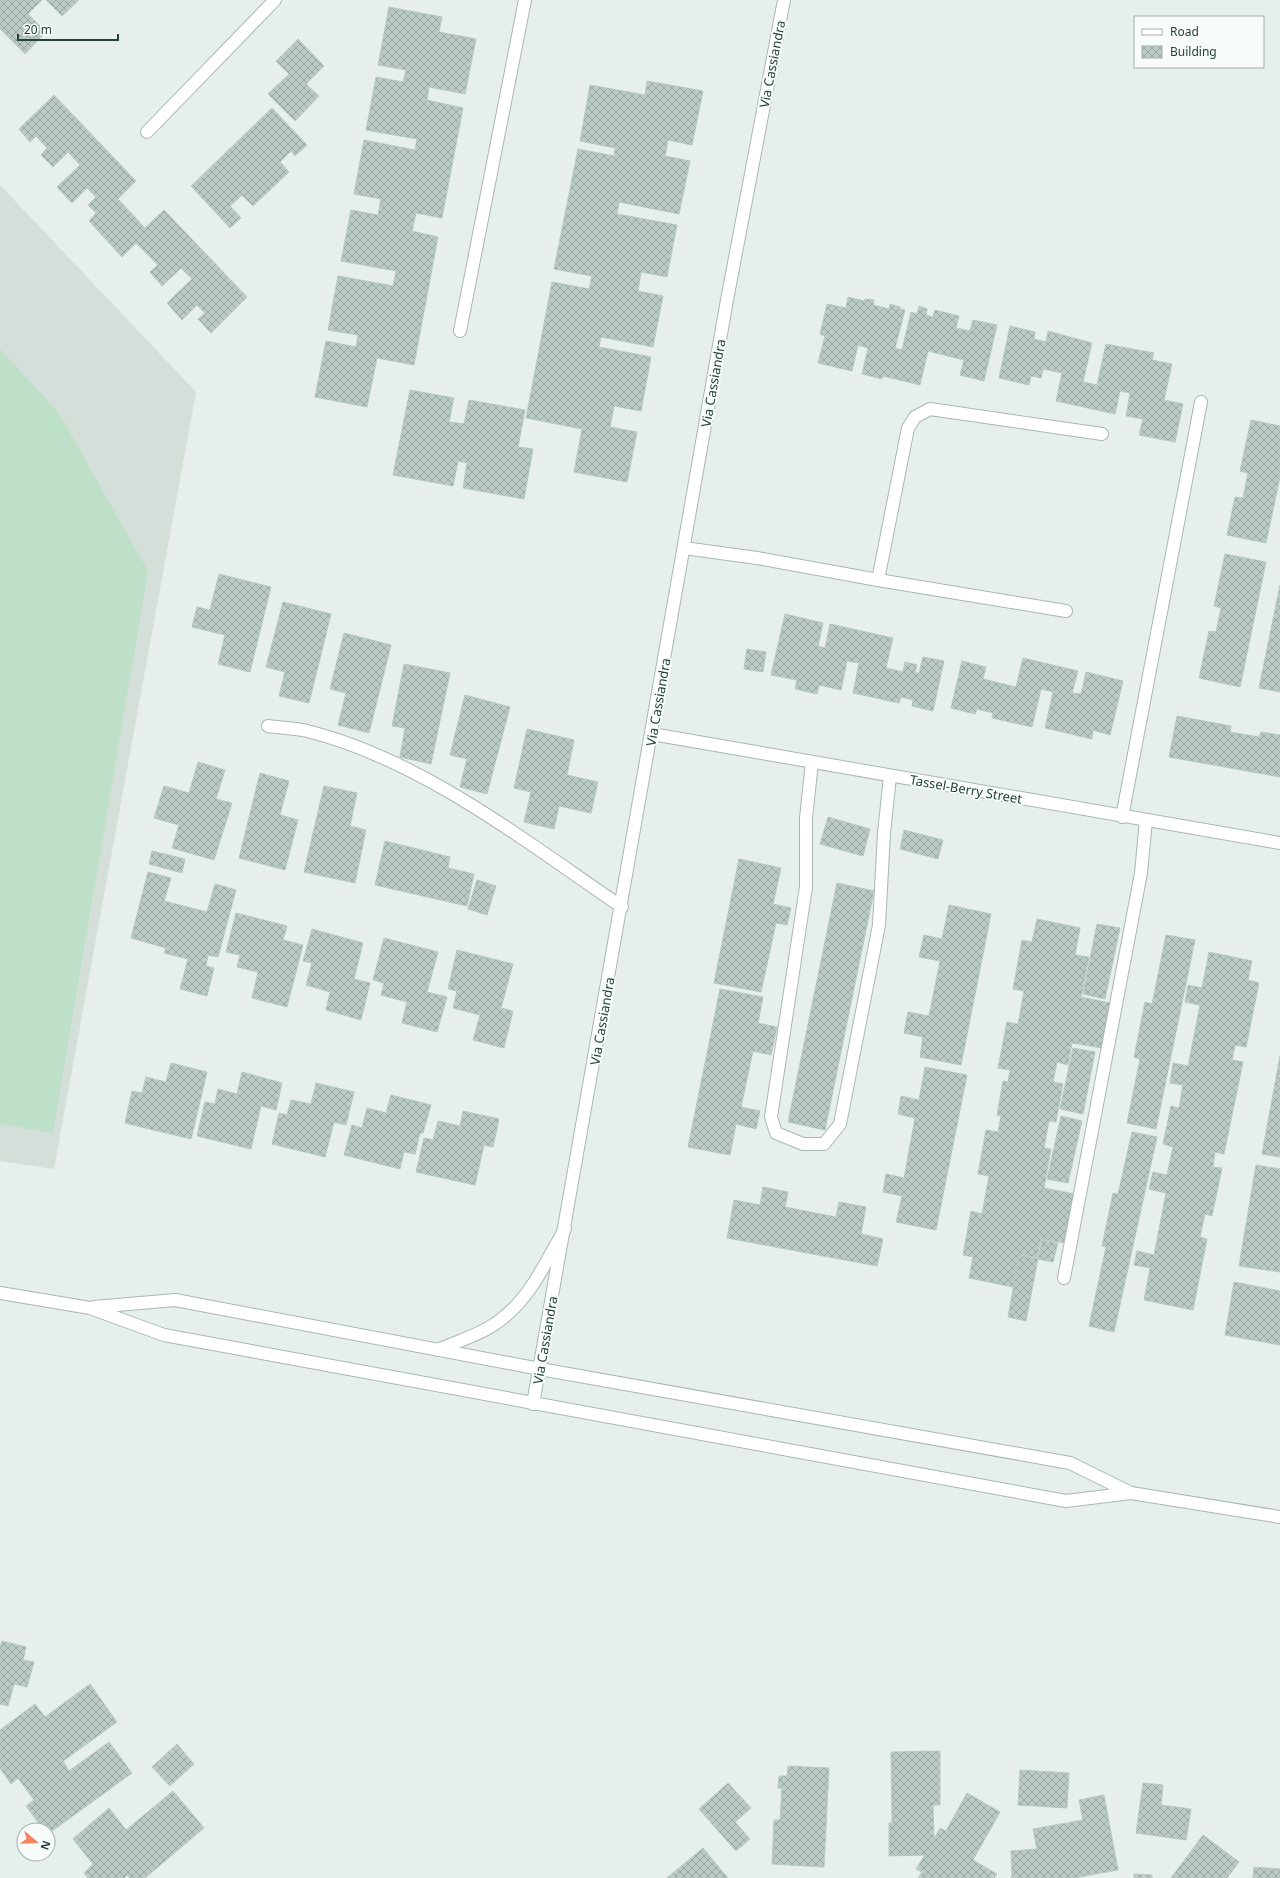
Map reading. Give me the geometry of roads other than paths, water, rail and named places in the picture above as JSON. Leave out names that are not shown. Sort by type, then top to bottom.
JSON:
[{"type":"street","points":[[147,132],[275,0]]},
{"type":"street","points":[[460,331],[525,0]]},
{"type":"street","name":"Via Cassiandra","points":[[533,1404],[622,907],[727,300],[784,0]]},
{"type":"street","points":[[1122,817],[1201,402]]},
{"type":"street","points":[[878,580],[908,428],[915,418],[930,409],[1102,434]]},
{"type":"street","points":[[684,548],[757,558],[878,580],[1066,611]]},
{"type":"street","points":[[268,726],[306,730],[342,742],[391,762],[434,784],[481,812],[622,907]]},
{"type":"street","name":"Tassel-Berry Street","points":[[652,734],[1122,817],[1280,843]]},
{"type":"street","points":[[812,762],[806,818],[806,887],[771,1117],[776,1133],[803,1144],[824,1144],[840,1124],[879,924],[884,833],[890,776]]},
{"type":"street","points":[[1064,1278],[1141,873],[1146,820]]},
{"type":"street","points":[[438,1350],[484,1331],[520,1303],[565,1229]]},
{"type":"street","points":[[0,1293],[90,1308],[164,1335],[1066,1501],[1131,1493],[1280,1517]]},
{"type":"street","points":[[90,1308],[175,1300],[540,1369],[1070,1463],[1131,1493]]}]
